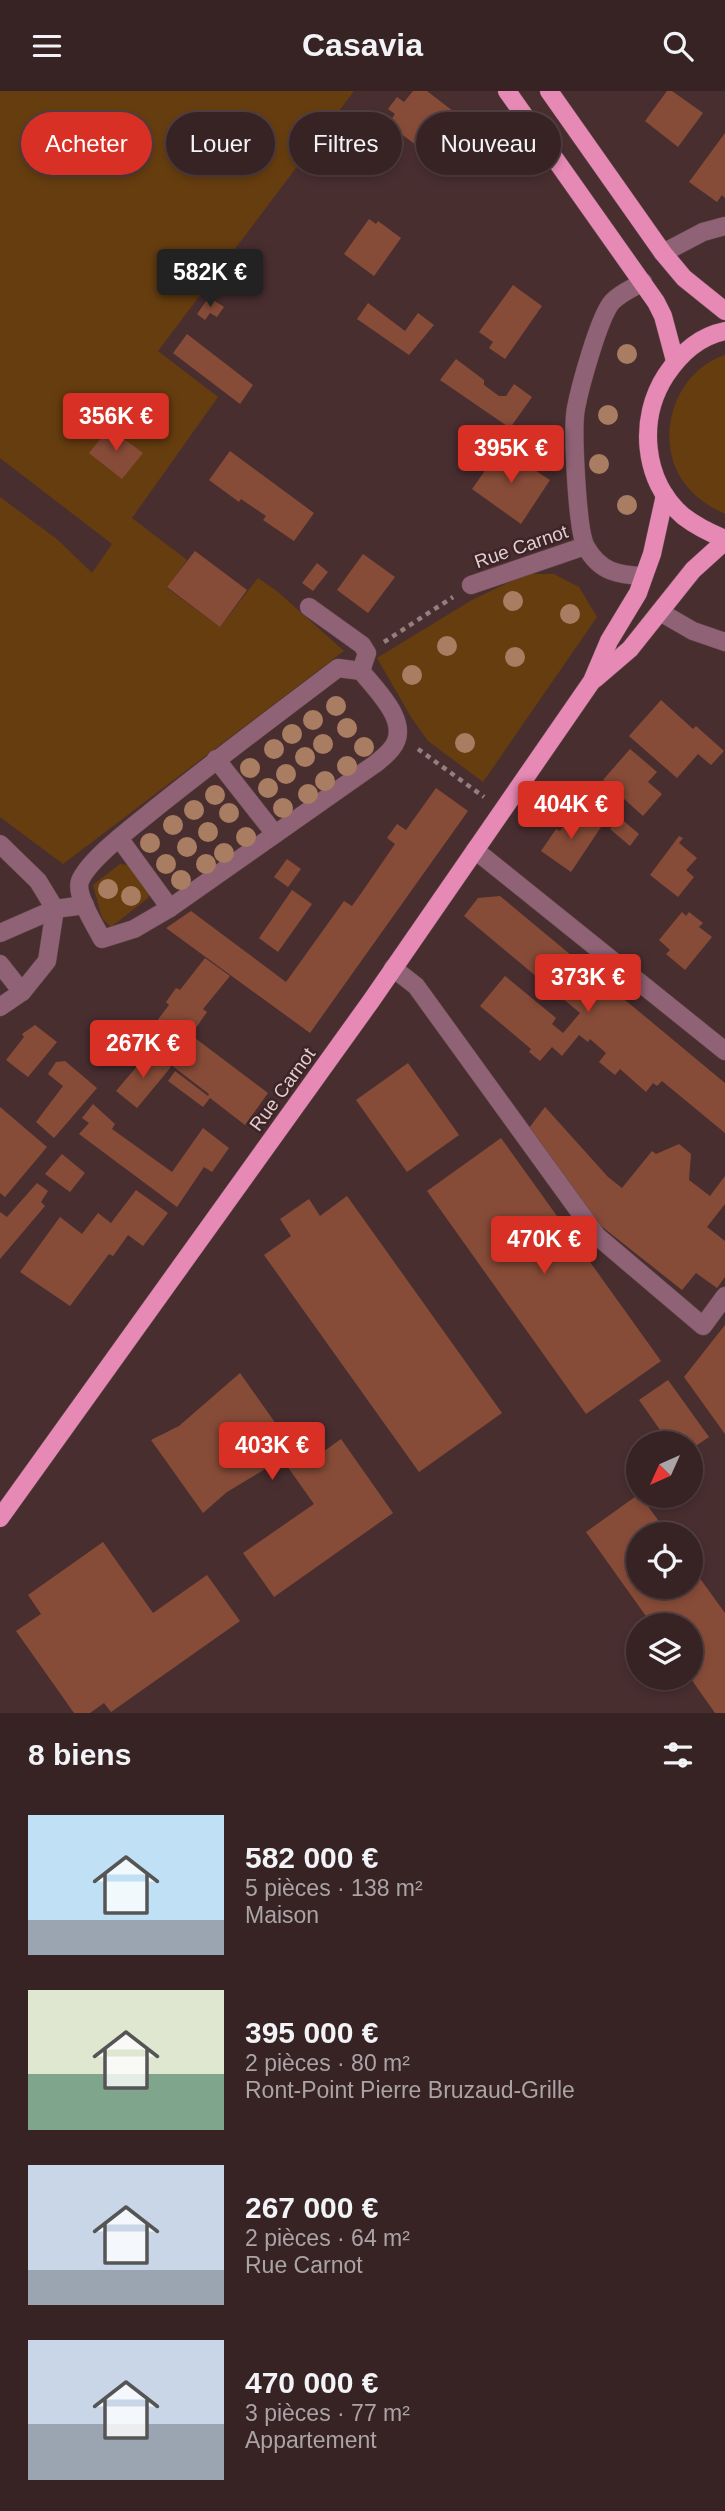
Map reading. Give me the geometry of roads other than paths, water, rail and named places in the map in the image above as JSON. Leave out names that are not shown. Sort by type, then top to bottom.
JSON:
[{"type":"main road","points":[[507,91],[643,282],[663,316],[675,361]]},
{"type":"main road","points":[[549,91],[663,253],[684,278],[725,311]]},
{"type":"main road","points":[[725,331],[695,344],[675,361],[655,391],[647,426],[650,462],[665,495],[682,515],[703,530],[725,540]]},
{"type":"main road","name":"Rue Carnot","points":[[0,1518],[393,968],[592,681],[609,641],[638,593],[652,554],[665,495]]},
{"type":"main road","name":"Rue Carnot","points":[[592,681],[630,649],[693,570],[725,540]]},
{"type":"street","points":[[663,253],[703,232],[725,226]]},
{"type":"street","name":"Rue Carnot","points":[[643,282],[618,296],[602,317],[575,410],[578,523],[585,546],[603,568],[619,575],[644,576]]},
{"type":"street","name":"Rue Carnot","points":[[471,585],[585,546]]},
{"type":"street","points":[[309,607],[362,645],[367,653],[361,671]]},
{"type":"street","points":[[660,613],[693,631],[725,642]]},
{"type":"street","points":[[338,668],[361,671],[386,703],[397,723],[398,734],[393,747],[375,764],[170,908],[134,929],[102,939],[79,893],[80,882],[87,869],[119,838],[216,759],[338,668]]},
{"type":"street","points":[[216,759],[275,834]]},
{"type":"street","points":[[119,838],[170,908]]},
{"type":"street","points":[[0,844],[38,881],[55,909],[47,961],[22,992],[0,1007]]},
{"type":"street","points":[[475,850],[725,1051]]},
{"type":"street","points":[[0,933],[55,909],[85,905]]},
{"type":"street","points":[[0,964],[22,992]]},
{"type":"street","points":[[393,968],[416,986],[597,1236],[704,1326],[725,1296]]}]
